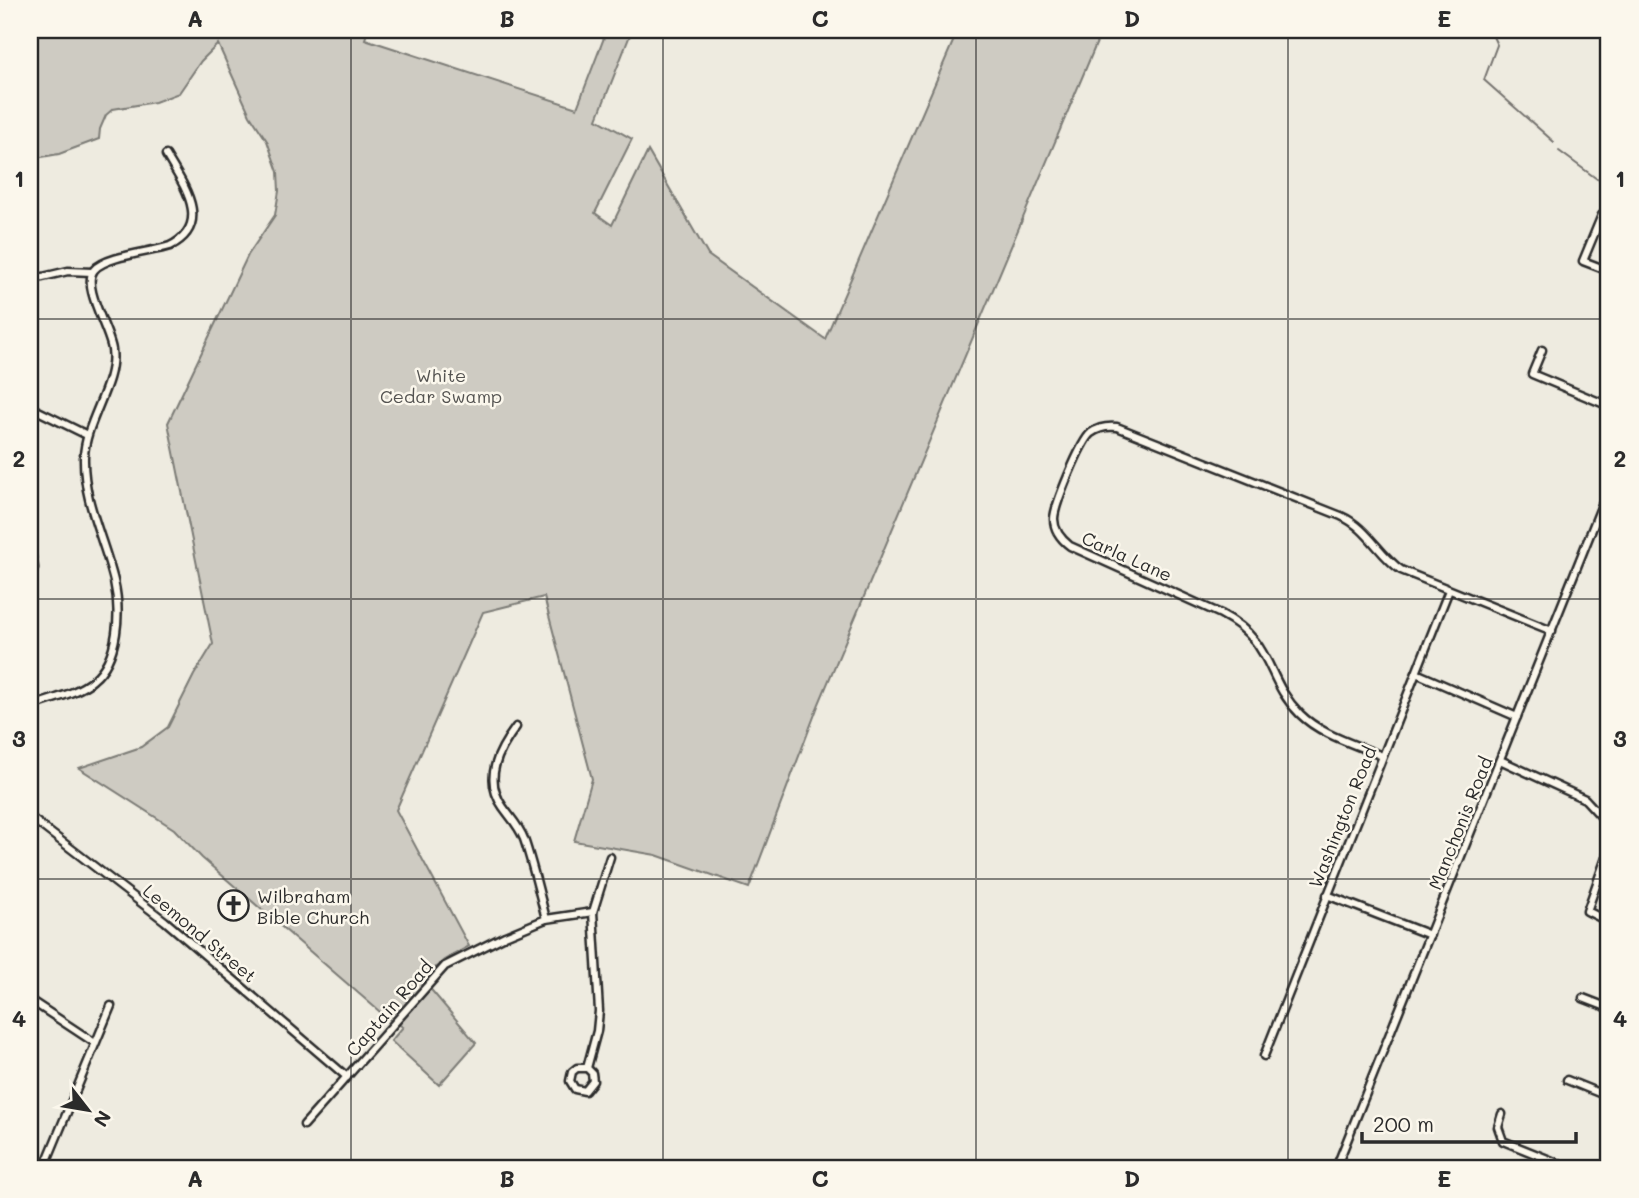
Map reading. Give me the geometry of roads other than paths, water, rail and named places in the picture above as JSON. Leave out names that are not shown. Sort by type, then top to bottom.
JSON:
[{"type":"street","points":[[30,707],[93,680],[107,665],[114,646],[116,591],[89,502],[85,472],[87,435],[110,375],[113,353],[92,291],[92,272],[96,267],[108,262],[170,246],[187,230],[193,214],[192,203],[166,155]]},
{"type":"street","points":[[1602,215],[1583,261],[1609,271]]},
{"type":"street","points":[[30,279],[68,271],[92,272]]},
{"type":"street","points":[[1542,350],[1532,374],[1609,406]]},
{"type":"street","points":[[30,407],[87,435]]},
{"type":"street","name":"Carla Lane","points":[[1382,756],[1331,734],[1301,715],[1280,686],[1256,639],[1230,619],[1065,542],[1057,533],[1055,513],[1079,452],[1086,439],[1097,429],[1110,426],[1124,429],[1346,518],[1360,526],[1396,566],[1449,590]]},
{"type":"street","name":"Manchonis Road","points":[[1336,1168],[1609,487]]},
{"type":"street","points":[[1449,590],[1552,631]]},
{"type":"street","name":"Washington Road","points":[[1264,1056],[1449,590]]},
{"type":"street","points":[[1416,673],[1517,717]]},
{"type":"street","points":[[516,727],[505,741],[495,762],[493,782],[497,799],[515,822],[524,841],[546,919]]},
{"type":"street","points":[[1500,760],[1585,799],[1609,825]]},
{"type":"street","name":"Leemond Street","points":[[30,817],[159,916],[347,1077]]},
{"type":"street","points":[[1609,849],[1587,911],[1609,922]]},
{"type":"street","points":[[587,1068],[597,1031],[599,1011],[593,912],[610,857]]},
{"type":"street","points":[[1327,895],[1430,935]]},
{"type":"street","name":"Captain Road","points":[[304,1125],[445,966],[546,919],[593,912]]},
{"type":"street","points":[[1583,998],[1609,1008]]},
{"type":"street","points":[[30,1000],[96,1043]]},
{"type":"street","points":[[44,1168],[111,1006]]},
{"type":"street","points":[[1567,1080],[1609,1097]]},
{"type":"street","points":[[1502,1114],[1498,1127],[1503,1141],[1570,1168]]},
{"type":"waterway","points":[[1490,30],[1497,45],[1484,80],[1554,142]]},
{"type":"waterway","points":[[1559,151],[1597,179],[1609,182]]},
{"type":"place","name":"Wilbraham Bible Church","points":[[234,906]]},
{"type":"park label","name":"White Cedar Swamp","points":[[441,385]]}]
